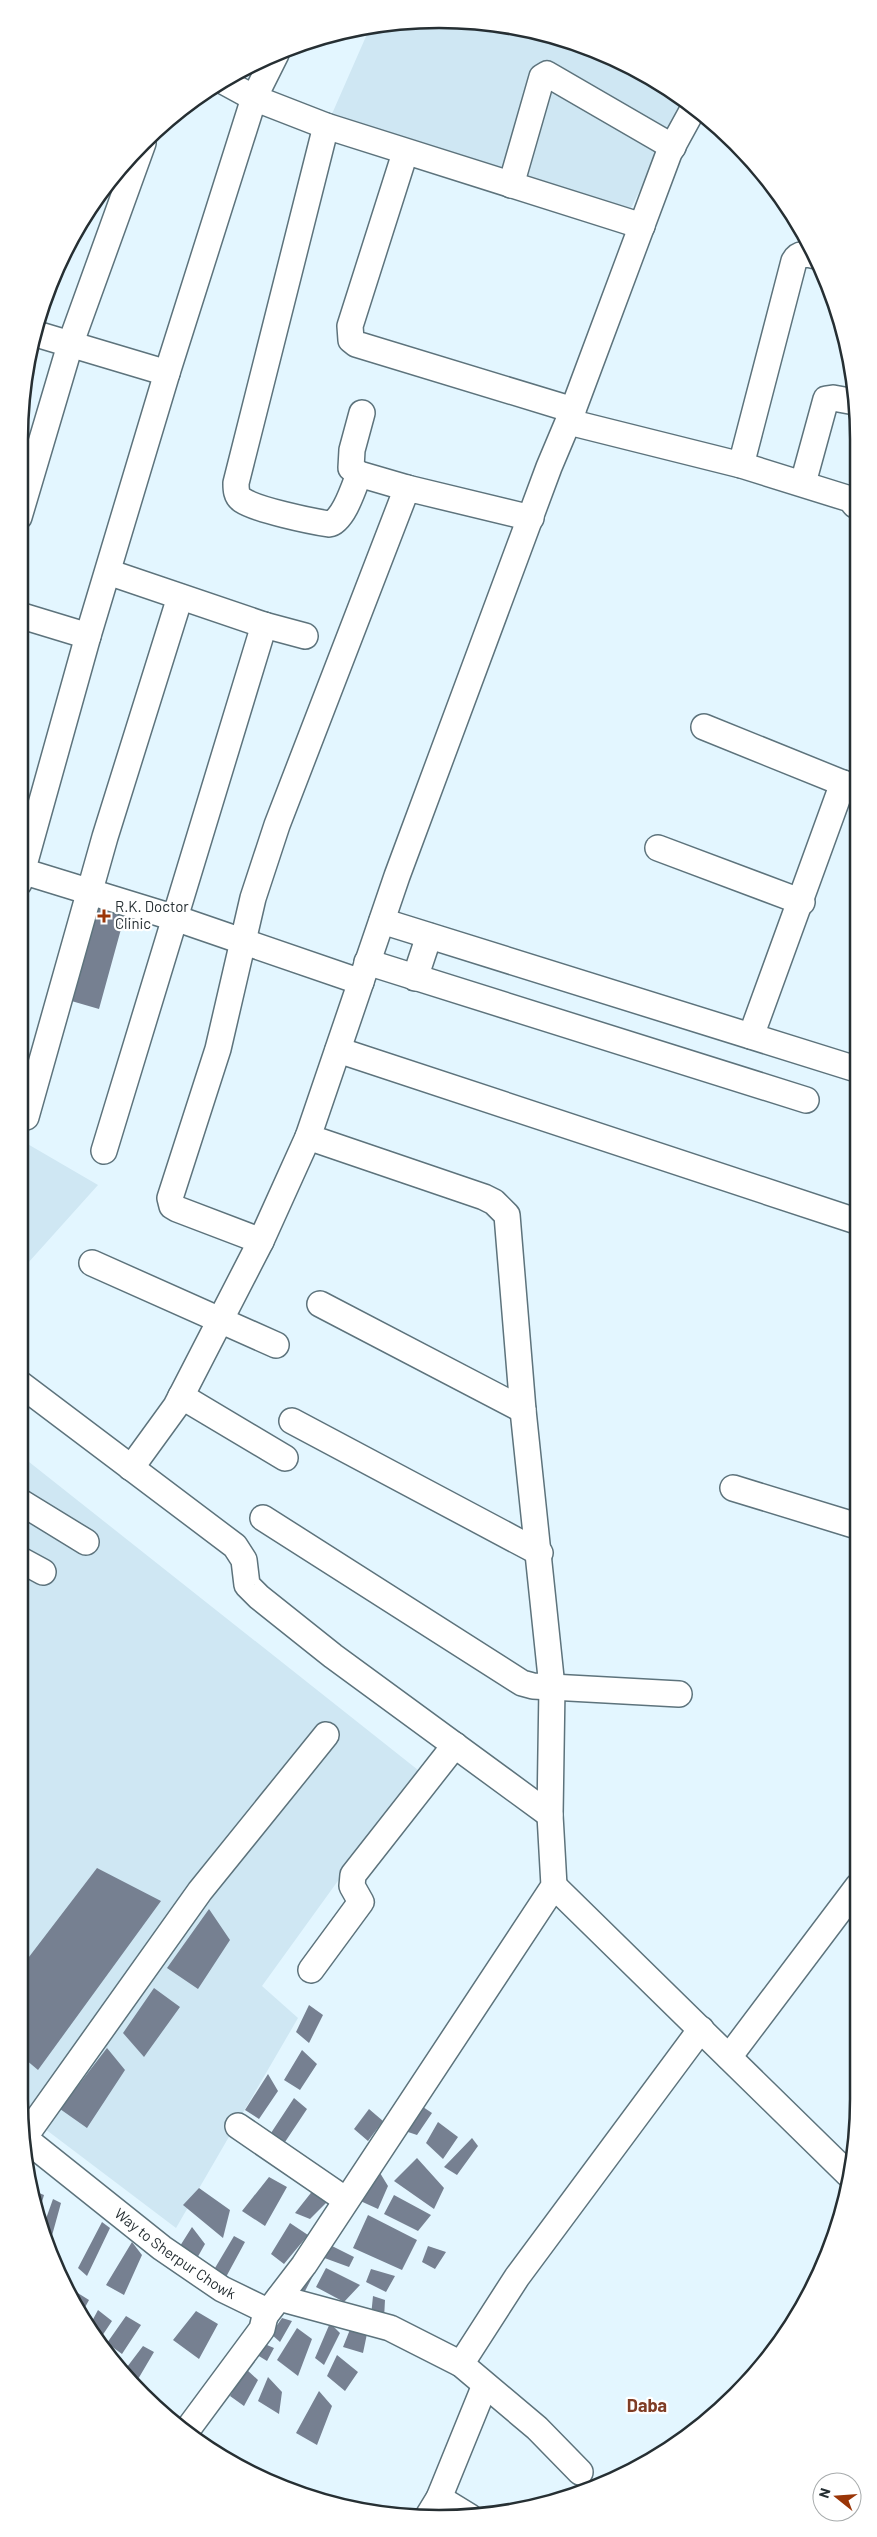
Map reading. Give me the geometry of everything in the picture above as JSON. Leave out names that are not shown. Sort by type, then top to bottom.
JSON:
[{"type":"street","points":[[28,847],[88,636],[167,373],[254,98],[271,63]]},
{"type":"street","points":[[511,185],[542,77],[547,74],[672,147]]},
{"type":"street","points":[[230,85],[254,98],[326,126],[405,153],[642,226]]},
{"type":"street","points":[[131,1468],[181,1396],[261,1241],[308,1137],[382,921],[531,518],[672,147],[691,113]]},
{"type":"street","points":[[326,126],[236,482],[236,492],[243,501],[251,504],[276,512],[329,524],[334,523],[341,516],[360,474]]},
{"type":"street","points":[[405,153],[350,326],[351,340],[356,344],[571,416],[803,483],[850,499]]},
{"type":"street","points":[[28,487],[70,345],[136,160]]},
{"type":"street","points":[[741,465],[794,261],[799,255],[806,254]]},
{"type":"street","points":[[41,336],[167,373]]},
{"type":"street","points":[[803,483],[826,399],[833,398],[848,401]]},
{"type":"street","points":[[362,413],[350,460],[351,468],[360,474],[407,488],[531,518]]},
{"type":"street","points":[[261,1241],[172,1206],[170,1198],[218,1049],[253,898],[297,769],[407,488]]},
{"type":"street","points":[[108,572],[264,625],[305,636]]},
{"type":"street","points":[[28,1110],[89,891],[180,597]]},
{"type":"street","points":[[28,618],[88,636]]},
{"type":"street","points":[[104,1151],[264,625]]},
{"type":"street","points":[[704,727],[849,786],[751,1036]]},
{"type":"street","points":[[658,848],[802,902]]},
{"type":"street","points":[[28,877],[89,891],[174,918],[243,943],[364,972],[416,978],[806,1100]]},
{"type":"street","points":[[382,921],[850,1067]]},
{"type":"street","points":[[416,978],[429,936]]},
{"type":"street","points":[[338,1050],[850,1219]]},
{"type":"street","points":[[189,2426],[219,2384],[252,2344],[262,2329],[272,2307],[304,2265],[554,1886],[550,1815],[552,1687],[540,1553],[523,1410],[507,1215],[494,1202],[484,1197],[308,1137]]},
{"type":"street","points":[[92,1263],[276,1345]]},
{"type":"street","points":[[320,1304],[523,1410]]},
{"type":"street","points":[[28,1390],[235,1546],[244,1560],[247,1585],[259,1597],[550,1815]]},
{"type":"street","points":[[181,1396],[285,1458]]},
{"type":"street","points":[[292,1421],[540,1553]]},
{"type":"street","points":[[733,1488],[850,1524]]},
{"type":"street","points":[[28,1507],[86,1542]]},
{"type":"street","points":[[263,1518],[512,1679],[533,1686],[679,1694]]},
{"type":"street","points":[[28,1564],[43,1572]]},
{"type":"street","points":[[28,2129],[200,1891],[326,1735]]},
{"type":"street","points":[[312,1970],[361,1902],[352,1886],[353,1875],[455,1745]]},
{"type":"street","points":[[554,1886],[843,2169]]},
{"type":"street","points":[[729,2057],[850,1901]]},
{"type":"street","points":[[461,2364],[517,2277],[701,2029]]},
{"type":"street","points":[[238,2126],[346,2200]]},
{"type":"street","name":"Way to Sherpur Chowk","points":[[30,2143],[162,2248],[222,2289],[261,2308],[272,2307]]},
{"type":"street","points":[[272,2307],[390,2328],[415,2339],[461,2364],[537,2428],[580,2472]]},
{"type":"street","points":[[433,2507],[485,2384]]},
{"type":"shaded area","points":[[412,28],[465,28],[492,31],[519,35],[571,49],[620,70],[683,108],[631,208],[328,123],[367,34]]},
{"type":"shaded area","points":[[28,1144],[98,1185],[28,1263]]},
{"type":"shaded area","points":[[28,1461],[418,1770],[262,1986],[298,2018],[176,2228],[28,2116]]},
{"type":"building","points":[[96,903],[126,911],[99,1009],[68,1000]]},
{"type":"building","points":[[97,1868],[161,1901],[38,2070],[28,2062],[28,1958]]},
{"type":"building","points":[[209,1909],[230,1940],[198,1989],[167,1968]]},
{"type":"building","points":[[154,1988],[180,2007],[144,2057],[123,2033]]},
{"type":"building","points":[[309,2005],[323,2015],[309,2043],[296,2032]]},
{"type":"building","points":[[107,2048],[125,2070],[87,2128],[60,2109]]},
{"type":"building","points":[[302,2050],[317,2064],[300,2090],[284,2080]]},
{"type":"building","points":[[268,2074],[278,2091],[259,2119],[245,2110]]},
{"type":"building","points":[[294,2098],[307,2109],[283,2145],[269,2136]]},
{"type":"building","points":[[420,2105],[432,2113],[417,2135],[405,2131]]},
{"type":"building","points":[[369,2109],[383,2121],[368,2141],[354,2129]]},
{"type":"building","points":[[438,2122],[458,2137],[443,2159],[426,2143]]},
{"type":"building","points":[[472,2138],[478,2146],[457,2175],[444,2167]]},
{"type":"building","points":[[417,2158],[444,2188],[434,2209],[394,2181]]},
{"type":"building","points":[[377,2168],[388,2186],[378,2209],[356,2199]]},
{"type":"building","points":[[269,2177],[287,2187],[265,2226],[242,2211]]},
{"type":"building","points":[[199,2188],[230,2210],[223,2238],[183,2205]]},
{"type":"building","points":[[314,2189],[330,2199],[310,2219],[295,2213]]},
{"type":"building","points":[[39,2193],[44,2195],[42,2203]]},
{"type":"building","points":[[394,2195],[431,2215],[418,2231],[384,2214]]},
{"type":"building","points":[[53,2199],[61,2203],[52,2237],[46,2219]]},
{"type":"building","points":[[368,2215],[417,2240],[402,2270],[353,2248]]},
{"type":"building","points":[[102,2222],[110,2228],[87,2276],[78,2268]]},
{"type":"building","points":[[290,2223],[308,2235],[284,2264],[271,2254]]},
{"type":"building","points":[[192,2227],[205,2244],[196,2260],[180,2246]]},
{"type":"building","points":[[234,2236],[245,2242],[226,2277],[215,2268]]},
{"type":"building","points":[[132,2242],[142,2255],[124,2295],[106,2285]]},
{"type":"building","points":[[326,2243],[354,2257],[349,2267],[319,2256]]},
{"type":"building","points":[[428,2246],[446,2252],[435,2269],[422,2262]]},
{"type":"building","points":[[317,2268],[303,2295],[295,2287]]},
{"type":"building","points":[[326,2268],[360,2285],[344,2302],[316,2287]]},
{"type":"building","points":[[371,2269],[395,2276],[386,2292],[366,2282]]},
{"type":"building","points":[[77,2292],[89,2300],[85,2307]]},
{"type":"building","points":[[373,2296],[385,2300],[384,2319],[371,2316]]},
{"type":"building","points":[[98,2310],[112,2321],[103,2335],[93,2320]]},
{"type":"building","points":[[196,2311],[218,2324],[199,2359],[173,2340]]},
{"type":"building","points":[[126,2316],[141,2325],[122,2354],[107,2342]]},
{"type":"building","points":[[282,2318],[292,2321],[280,2342],[271,2334]]},
{"type":"building","points":[[353,2322],[368,2329],[363,2353],[343,2347]]},
{"type":"building","points":[[330,2323],[340,2333],[324,2365],[315,2358]]},
{"type":"building","points":[[297,2328],[312,2339],[298,2376],[277,2360]]},
{"type":"building","points":[[260,2342],[274,2348],[267,2361],[254,2353]]},
{"type":"building","points":[[143,2346],[154,2352],[138,2379],[127,2367]]},
{"type":"building","points":[[337,2355],[358,2372],[345,2391],[327,2376]]},
{"type":"building","points":[[246,2369],[258,2380],[244,2406],[230,2396]]},
{"type":"building","points":[[268,2377],[282,2392],[279,2414],[258,2401]]},
{"type":"building","points":[[319,2391],[332,2406],[317,2445],[296,2433]]},
{"type":"place","name":"R.K. Doctor Clinic","points":[[104,916]]},
{"type":"district","name":"Daba","points":[[647,2406]]}]
